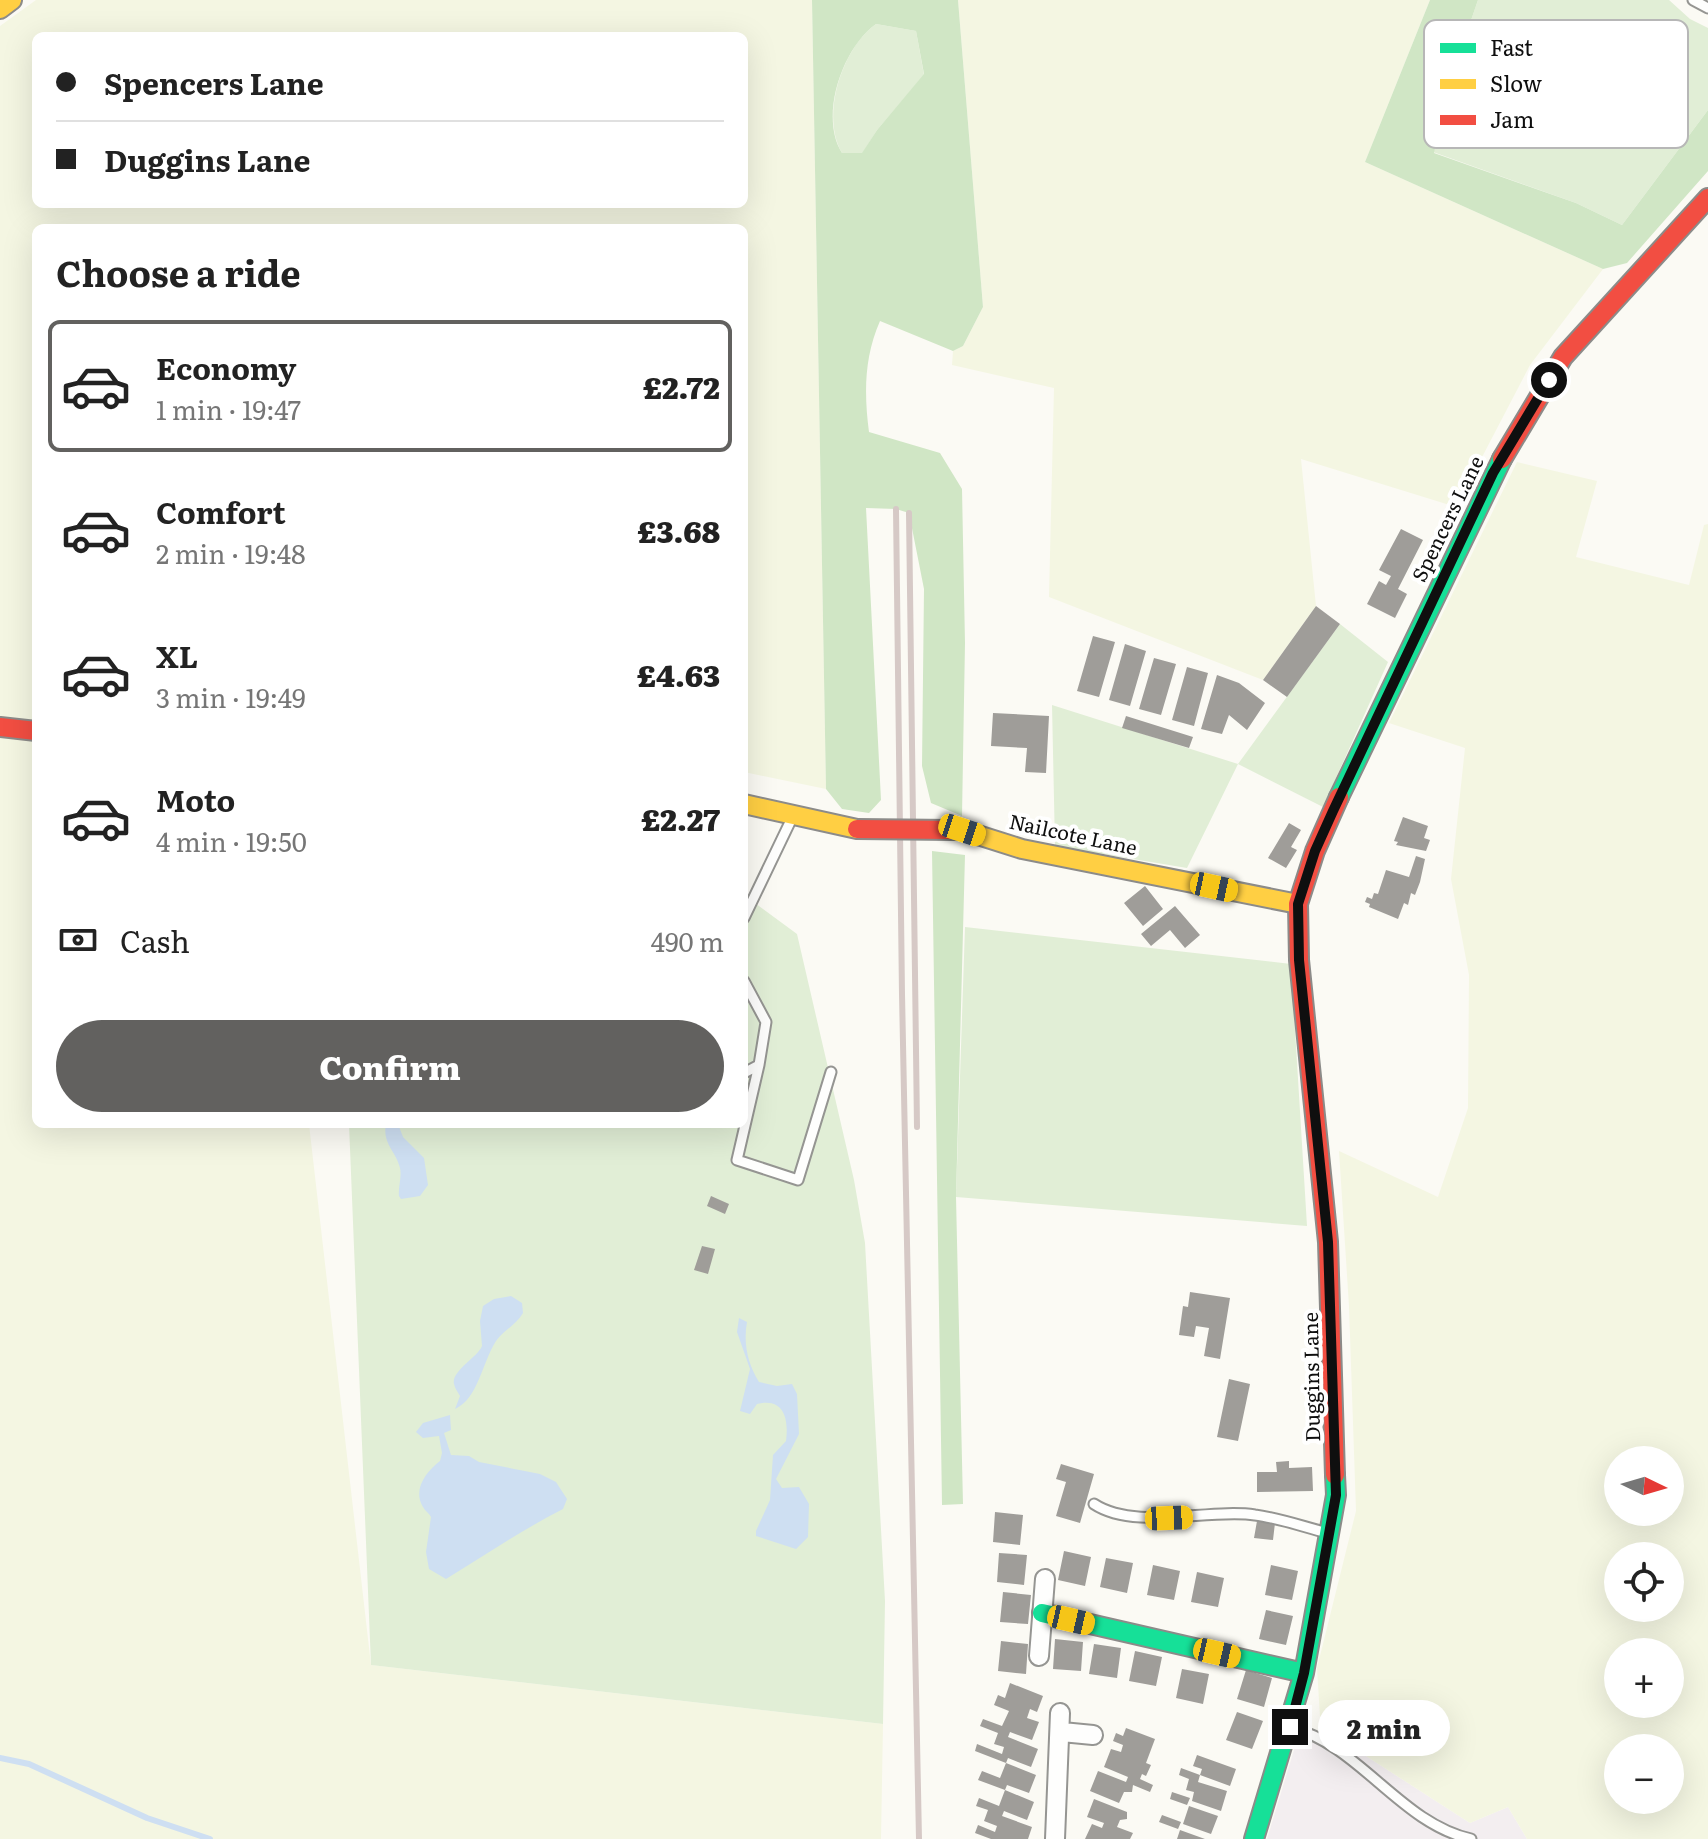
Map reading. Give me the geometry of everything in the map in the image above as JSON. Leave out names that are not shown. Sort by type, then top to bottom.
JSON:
[{"type":"main road","points":[[0,9],[12,0]]},
{"type":"main road","name":"Spencers Lane","points":[[1298,904],[1315,851],[1331,815],[1493,473],[1563,357],[1708,198]]},
{"type":"main road","points":[[0,727],[32,731]]},
{"type":"main road","name":"Nailcote Lane","points":[[748,805],[857,829],[962,830],[1022,849],[1298,904]]},
{"type":"main road","name":"Duggins Lane","points":[[1254,1839],[1304,1673],[1336,1495],[1332,1306],[1299,960],[1298,904]]},
{"type":"main road","points":[[1042,1613],[1304,1673]]},
{"type":"street","points":[[1039,1656],[1045,1579]]},
{"type":"street","points":[[1055,1839],[1062,1732],[1060,1713]]},
{"type":"street","points":[[1062,1732],[1093,1735]]},
{"type":"lane","points":[[1693,0],[1708,8]]},
{"type":"lane","points":[[748,910],[793,815]]},
{"type":"lane","points":[[748,988],[766,1022],[748,1112]]},
{"type":"lane","points":[[748,1071],[759,1065]]},
{"type":"lane","points":[[744,1128],[737,1160],[798,1180],[831,1072]]},
{"type":"lane","points":[[1094,1504],[1123,1513],[1169,1518],[1253,1514],[1331,1534]]},
{"type":"lane","points":[[1290,1727],[1325,1741],[1418,1812],[1442,1828],[1471,1839]]},
{"type":"shaded area","points":[[1297,1740],[1318,1744],[1341,1740],[1470,1823],[1508,1807],[1527,1839],[1267,1839]]},
{"type":"green space","points":[[36,0],[812,0],[826,789],[748,773],[748,224],[32,224],[32,1128],[309,1128],[371,1665],[883,1724],[881,1839],[0,1839],[0,26]]},
{"type":"green space","points":[[812,0],[958,0],[983,307],[963,346],[953,351],[880,321],[868,362],[866,404],[869,432],[940,453],[962,489],[965,643],[962,816],[931,803],[922,766],[924,589],[909,513],[896,509],[866,508],[881,800],[869,813],[842,809],[826,789]],"holes":[[[876,24],[916,31],[924,74],[862,153],[842,153],[835,138],[834,103],[844,66],[853,49]]]},
{"type":"green space","points":[[958,0],[1430,0],[1365,162],[1603,269],[1530,365],[1456,507],[1301,459],[1316,606],[1263,680],[1049,597],[1054,388],[952,365],[953,351],[963,346],[983,307]]},
{"type":"green space","points":[[1430,0],[1478,0],[1471,20],[1424,20],[1424,148],[1435,148],[1434,153],[1576,203],[1622,225],[1680,148],[1688,148],[1688,137],[1708,110],[1708,171],[1627,263],[1603,269],[1365,162]]},
{"type":"green space","points":[[1478,0],[1669,0],[1690,19],[1708,28],[1708,110],[1688,137],[1688,20],[1471,20]]},
{"type":"green space","points":[[876,24],[916,31],[924,75],[877,130],[862,154],[842,153],[833,121],[838,84],[853,49]]},
{"type":"green space","points":[[1434,148],[1680,148],[1622,225],[1576,203],[1433,152]]},
{"type":"green space","points":[[1517,462],[1597,481],[1576,557],[1689,585],[1704,525],[1708,524],[1708,1839],[1527,1839],[1508,1807],[1470,1823],[1341,1740],[1321,1733],[1317,1668],[1356,1511],[1349,1306],[1339,1151],[1438,1197],[1468,1108],[1469,975],[1451,879],[1465,748],[1389,723]]},
{"type":"green space","points":[[1340,624],[1388,662],[1323,807],[1238,764]]},
{"type":"green space","points":[[1052,705],[1238,764],[1187,868],[1055,846]]},
{"type":"green space","points":[[932,851],[965,855],[956,1197],[963,1504],[942,1505]]},
{"type":"green space","points":[[748,898],[797,934],[854,1180],[865,1243],[885,1601],[883,1724],[371,1665],[349,1128],[748,1128]]},
{"type":"green space","points":[[965,927],[1291,964],[1307,1226],[956,1197]]},
{"type":"water","points":[[385,1128],[400,1128],[403,1137],[424,1158],[428,1185],[420,1196],[401,1199],[399,1196],[400,1168]]},
{"type":"water","points":[[511,1296],[522,1303],[523,1313],[496,1341],[474,1389],[455,1409],[460,1396],[454,1386],[456,1374],[482,1346],[480,1321],[483,1306],[494,1299]]},
{"type":"water","points":[[739,1318],[747,1322],[747,1354],[759,1382],[777,1386],[792,1384],[797,1394],[799,1434],[776,1479],[782,1488],[799,1487],[809,1504],[808,1537],[796,1549],[756,1536],[770,1500],[773,1455],[786,1441],[787,1425],[783,1412],[773,1404],[757,1404],[750,1414],[740,1411],[750,1369],[737,1332]]},
{"type":"water","points":[[450,1415],[451,1430],[444,1433],[451,1455],[469,1456],[479,1462],[540,1474],[556,1482],[567,1499],[563,1509],[446,1579],[429,1569],[426,1552],[431,1517],[423,1507],[419,1494],[426,1475],[440,1461],[439,1436],[423,1438],[416,1432],[423,1423]]},
{"type":"building","points":[[1401,529],[1423,540],[1398,589],[1407,594],[1395,618],[1367,604],[1379,581],[1386,585],[1391,576],[1379,570]]},
{"type":"building","points":[[1316,606],[1340,624],[1287,697],[1263,680]]},
{"type":"building","points":[[1093,636],[1115,642],[1099,697],[1077,691]]},
{"type":"building","points":[[1125,644],[1146,651],[1130,706],[1109,700]]},
{"type":"building","points":[[1154,658],[1176,664],[1161,715],[1139,709]]},
{"type":"building","points":[[1187,667],[1208,673],[1194,726],[1172,720]]},
{"type":"building","points":[[1217,675],[1239,683],[1265,703],[1247,730],[1229,715],[1222,734],[1201,729]]},
{"type":"building","points":[[993,713],[1049,716],[1046,773],[1025,772],[1027,748],[991,746]]},
{"type":"building","points":[[1126,716],[1193,737],[1189,748],[1122,728]]},
{"type":"building","points":[[1403,817],[1428,826],[1424,838],[1430,840],[1426,851],[1396,845],[1398,842],[1394,841]]},
{"type":"building","points":[[1289,823],[1301,830],[1291,847],[1297,850],[1286,868],[1268,858]]},
{"type":"building","points":[[1416,856],[1425,859],[1420,882],[1415,895],[1411,893],[1408,905],[1404,903],[1398,919],[1369,907],[1370,904],[1365,902],[1367,897],[1372,899],[1374,893],[1378,894],[1386,870],[1409,877]]},
{"type":"building","points":[[1145,886],[1163,909],[1143,926],[1124,903]]},
{"type":"building","points":[[1175,906],[1200,935],[1185,948],[1170,930],[1151,946],[1141,934]]},
{"type":"building","points":[[711,1196],[729,1204],[725,1214],[707,1206]]},
{"type":"building","points":[[702,1246],[715,1249],[708,1274],[694,1270]]},
{"type":"building","points":[[1190,1292],[1230,1298],[1220,1359],[1204,1356],[1209,1328],[1196,1326],[1194,1337],[1179,1335],[1183,1306],[1188,1307]]},
{"type":"building","points":[[1229,1379],[1250,1384],[1238,1441],[1217,1437]]},
{"type":"building","points":[[1289,1461],[1289,1468],[1312,1467],[1313,1491],[1257,1492],[1257,1472],[1277,1472],[1276,1462]]},
{"type":"building","points":[[1061,1464],[1094,1474],[1080,1523],[1056,1516],[1066,1482],[1056,1479]]},
{"type":"building","points":[[995,1512],[1023,1515],[1020,1545],[993,1542]]},
{"type":"building","points":[[1257,1521],[1275,1523],[1273,1540],[1254,1538]]},
{"type":"building","points":[[1064,1551],[1091,1557],[1085,1586],[1058,1580]]},
{"type":"building","points":[[999,1553],[1027,1555],[1024,1585],[997,1582]]},
{"type":"building","points":[[1106,1558],[1133,1563],[1127,1593],[1100,1587]]},
{"type":"building","points":[[1153,1565],[1180,1571],[1174,1600],[1147,1595]]},
{"type":"building","points":[[1271,1565],[1298,1571],[1292,1600],[1265,1595]]},
{"type":"building","points":[[1197,1572],[1224,1578],[1218,1607],[1191,1602]]},
{"type":"building","points":[[1003,1592],[1031,1595],[1028,1624],[1000,1622]]},
{"type":"building","points":[[1266,1610],[1293,1616],[1286,1645],[1259,1639]]},
{"type":"building","points":[[1055,1639],[1083,1642],[1081,1671],[1053,1669]]},
{"type":"building","points":[[1001,1641],[1028,1644],[1026,1674],[998,1671]]},
{"type":"building","points":[[1094,1644],[1121,1648],[1117,1678],[1089,1674]]},
{"type":"building","points":[[1135,1651],[1162,1657],[1156,1686],[1129,1681]]},
{"type":"building","points":[[1182,1669],[1209,1674],[1203,1704],[1176,1698]]},
{"type":"building","points":[[1246,1670],[1272,1678],[1264,1707],[1237,1699]]},
{"type":"building","points":[[1010,1683],[1043,1696],[1037,1712],[1030,1709],[1027,1718],[1039,1722],[1032,1740],[1010,1732],[1008,1737],[1038,1749],[1031,1767],[1008,1758],[1006,1763],[975,1751],[977,1744],[1002,1754],[1004,1747],[994,1744],[998,1733],[980,1726],[983,1719],[1002,1726],[1009,1711],[994,1705],[998,1695],[1005,1698]]},
{"type":"building","points":[[1237,1712],[1263,1721],[1252,1749],[1226,1740]]},
{"type":"building","points":[[1126,1728],[1155,1739],[1146,1763],[1151,1765],[1146,1776],[1142,1774],[1140,1779],[1153,1785],[1150,1792],[1133,1785],[1132,1792],[1124,1792],[1119,1803],[1090,1791],[1098,1771],[1126,1782],[1128,1777],[1104,1767],[1111,1749],[1121,1752],[1123,1745],[1113,1741],[1116,1733],[1123,1736]]},
{"type":"building","points":[[1197,1755],[1236,1769],[1230,1786],[1200,1775],[1202,1769],[1193,1766]]},
{"type":"building","points":[[1006,1763],[1036,1775],[1029,1793],[1007,1785],[1005,1790],[978,1780],[982,1771],[1000,1778]]},
{"type":"building","points":[[1181,1768],[1200,1775],[1198,1782],[1227,1791],[1221,1811],[1192,1801],[1194,1792],[1186,1790],[1189,1779],[1179,1775]]},
{"type":"building","points":[[1005,1790],[1034,1802],[1027,1820],[1004,1811],[1002,1816],[1032,1827],[1028,1839],[991,1839],[975,1833],[978,1825],[995,1832],[997,1826],[984,1821],[988,1810],[976,1806],[979,1798],[999,1806]]},
{"type":"building","points":[[1172,1792],[1190,1798],[1187,1805],[1170,1799]]},
{"type":"building","points":[[1094,1799],[1127,1812],[1127,1819],[1120,1820],[1117,1827],[1133,1833],[1130,1839],[1085,1839],[1092,1824],[1102,1828],[1104,1823],[1087,1817]]},
{"type":"building","points":[[1189,1806],[1218,1816],[1211,1834],[1183,1824]]},
{"type":"building","points":[[1162,1815],[1181,1822],[1178,1829],[1159,1822]]},
{"type":"building","points":[[1180,1830],[1205,1839],[1177,1839]]},
{"type":"waterway","points":[[0,1758],[29,1764],[147,1818],[210,1839]]},
{"type":"railway","points":[[896,509],[919,1839]]},
{"type":"railway","points":[[909,513],[917,1127]]},
{"type":"traffic: fast","points":[[1339,797],[1502,459]]},
{"type":"traffic: fast","points":[[1254,1839],[1304,1673],[1336,1495],[1335,1475]]},
{"type":"traffic: fast","points":[[1042,1613],[1304,1673]]},
{"type":"traffic: slow","points":[[0,9],[12,0]]},
{"type":"traffic: slow","points":[[748,805],[857,829]]},
{"type":"traffic: slow","points":[[952,830],[962,830],[1022,849],[1298,904]]},
{"type":"traffic: jam","points":[[1502,459],[1563,357],[1708,198]]},
{"type":"traffic: jam","points":[[0,727],[32,731]]},
{"type":"traffic: jam","points":[[1335,1475],[1328,1242],[1299,960],[1298,904],[1315,851],[1339,797]]},
{"type":"traffic: jam","points":[[857,829],[952,830]]},
{"type":"route","points":[[1290,1727],[1304,1673],[1336,1495],[1328,1242],[1299,960],[1298,904],[1315,851],[1333,811],[1493,473],[1549,380]]}]
